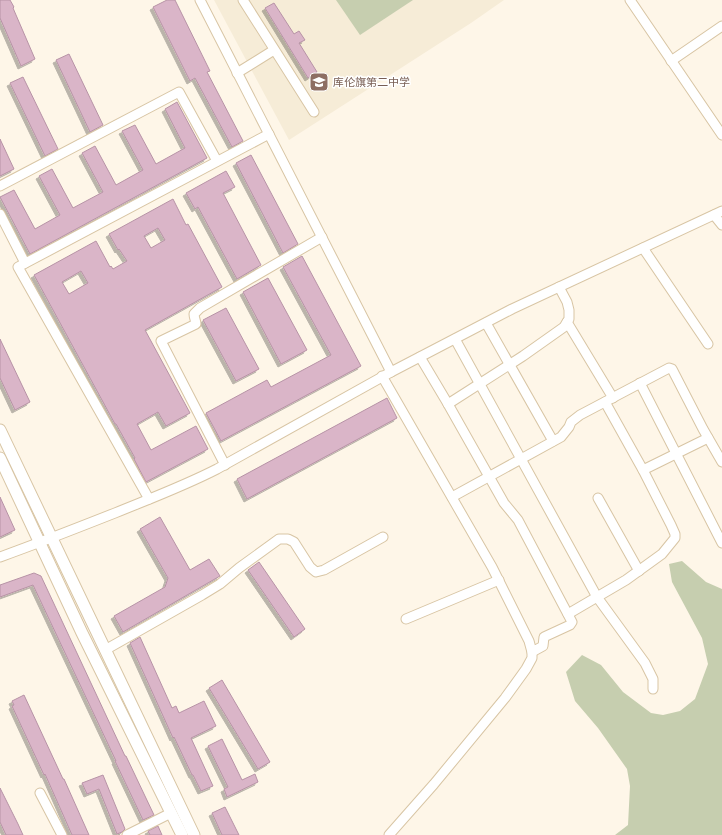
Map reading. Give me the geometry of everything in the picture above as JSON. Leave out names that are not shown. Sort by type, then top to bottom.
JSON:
[{"type":"main road","points":[[0,430],[194,835]]},
{"type":"main road","points":[[0,458],[82,633],[182,835]]},
{"type":"street","points":[[200,0],[322,236],[386,374],[452,497],[499,580],[529,641],[532,652],[532,658],[526,669],[505,698],[434,784],[389,835]]},
{"type":"street","points":[[243,0],[314,112]]},
{"type":"street","points":[[630,0],[722,135]]},
{"type":"street","points":[[671,61],[722,26]]},
{"type":"street","points":[[237,73],[274,50]]},
{"type":"street","points":[[0,186],[179,92],[218,161]]},
{"type":"street","points":[[149,499],[18,267],[269,134]]},
{"type":"street","points":[[0,557],[40,543],[197,479],[386,374],[512,309],[718,213],[722,226]]},
{"type":"street","points":[[0,214],[25,263]]},
{"type":"street","points":[[225,464],[161,341],[196,324],[194,314],[200,308],[322,236]]},
{"type":"street","points":[[643,248],[708,344]]},
{"type":"street","points":[[448,404],[564,327],[569,319],[569,310],[567,302],[559,287]]},
{"type":"street","points":[[567,322],[613,398]]},
{"type":"street","points":[[486,323],[553,441]]},
{"type":"street","points":[[455,339],[597,597],[645,663],[653,679],[653,689]]},
{"type":"street","points":[[420,357],[504,503],[518,520],[572,622],[544,637],[543,646],[532,652]]},
{"type":"street","points":[[452,497],[560,438],[571,422],[580,415],[669,368],[672,369],[722,462]]},
{"type":"street","points":[[640,384],[677,453],[722,543]]},
{"type":"street","points":[[568,614],[626,580],[662,554],[675,538],[671,525],[643,470],[605,402]]},
{"type":"street","points":[[643,470],[708,438]]},
{"type":"street","points":[[598,498],[639,570]]},
{"type":"street","points":[[105,650],[220,584],[279,539],[288,539],[294,542],[310,567],[316,572],[324,570],[383,537]]},
{"type":"street","points":[[406,619],[499,580]]},
{"type":"street","points":[[40,793],[62,835]]},
{"type":"street","points":[[127,835],[171,813]]},
{"type":"shaded area","name":"库伦旗第二中学","points":[[214,0],[504,0],[471,23],[289,140]]},
{"type":"green space","points":[[336,0],[413,0],[360,35]]},
{"type":"green space","points":[[682,561],[706,582],[722,589],[722,835],[615,835],[628,825],[630,786],[627,769],[598,728],[575,701],[566,672],[582,655],[601,665],[623,692],[651,713],[663,715],[680,711],[695,699],[708,664],[702,638],[672,582],[669,564]]},
{"type":"building","points":[[0,0],[10,0],[35,59],[21,66],[0,18]]},
{"type":"building","points":[[167,0],[175,0],[210,71],[207,72],[243,141],[232,147],[195,78],[190,81],[153,7]]},
{"type":"building","points":[[274,3],[294,34],[299,31],[305,40],[299,43],[317,72],[308,78],[265,8]]},
{"type":"building","points":[[69,54],[103,125],[90,132],[56,60]]},
{"type":"building","points":[[23,77],[58,149],[45,156],[10,83]]},
{"type":"building","points":[[177,102],[207,158],[30,254],[0,197],[14,190],[35,229],[60,215],[39,176],[52,169],[73,208],[103,192],[82,153],[95,146],[116,185],[143,170],[122,131],[135,125],[156,164],[185,148],[165,109]]},
{"type":"building","points":[[0,139],[14,169],[0,176]]},
{"type":"building","points":[[251,155],[298,244],[283,253],[236,163]]},
{"type":"building","points":[[226,171],[235,187],[223,193],[261,265],[237,279],[198,207],[195,209],[186,193]]},
{"type":"building","points":[[173,199],[186,225],[188,224],[222,287],[145,330],[190,413],[166,426],[158,412],[137,424],[151,450],[196,426],[208,449],[146,482],[134,459],[135,458],[34,275],[96,241],[110,267],[111,266],[113,269],[127,261],[119,249],[118,250],[109,234]],"holes":[[[158,228],[165,240],[151,248],[144,236]],[[81,271],[88,283],[69,294],[62,282]]]},
{"type":"building","points":[[302,256],[361,366],[221,441],[206,413],[267,380],[271,387],[331,355],[283,267]]},
{"type":"building","points":[[268,278],[307,350],[281,364],[243,292]]},
{"type":"building","points":[[226,308],[259,369],[236,381],[203,320]]},
{"type":"building","points":[[0,339],[30,402],[15,410],[0,378]]},
{"type":"building","points":[[387,398],[397,418],[247,499],[237,479]]},
{"type":"building","points":[[0,497],[15,530],[0,537]]},
{"type":"building","points":[[160,517],[190,570],[209,559],[220,576],[123,632],[114,616],[165,587],[168,578],[140,529]]},
{"type":"building","points":[[259,562],[305,629],[294,637],[248,570]]},
{"type":"building","points":[[34,573],[41,576],[154,815],[143,820],[33,585],[0,597],[0,585]]},
{"type":"building","points":[[140,637],[172,708],[176,706],[179,713],[204,701],[216,726],[191,738],[213,786],[201,791],[174,737],[173,738],[130,643]]},
{"type":"building","points":[[222,680],[270,762],[258,769],[209,688]]},
{"type":"building","points":[[24,695],[89,835],[72,835],[45,774],[44,775],[12,706],[14,705],[12,701]]},
{"type":"building","points":[[222,739],[242,780],[255,774],[258,782],[227,797],[224,789],[228,787],[208,746]]},
{"type":"building","points":[[103,775],[125,829],[117,834],[99,789],[87,794],[82,783]]},
{"type":"building","points":[[0,788],[23,835],[6,835],[0,822]]},
{"type":"building","points":[[225,807],[239,835],[222,835],[212,813]]},
{"type":"building","points":[[158,826],[162,835],[150,835],[148,831]]},
{"type":"place","name":"库伦旗第二中学","points":[[319,82]]}]
